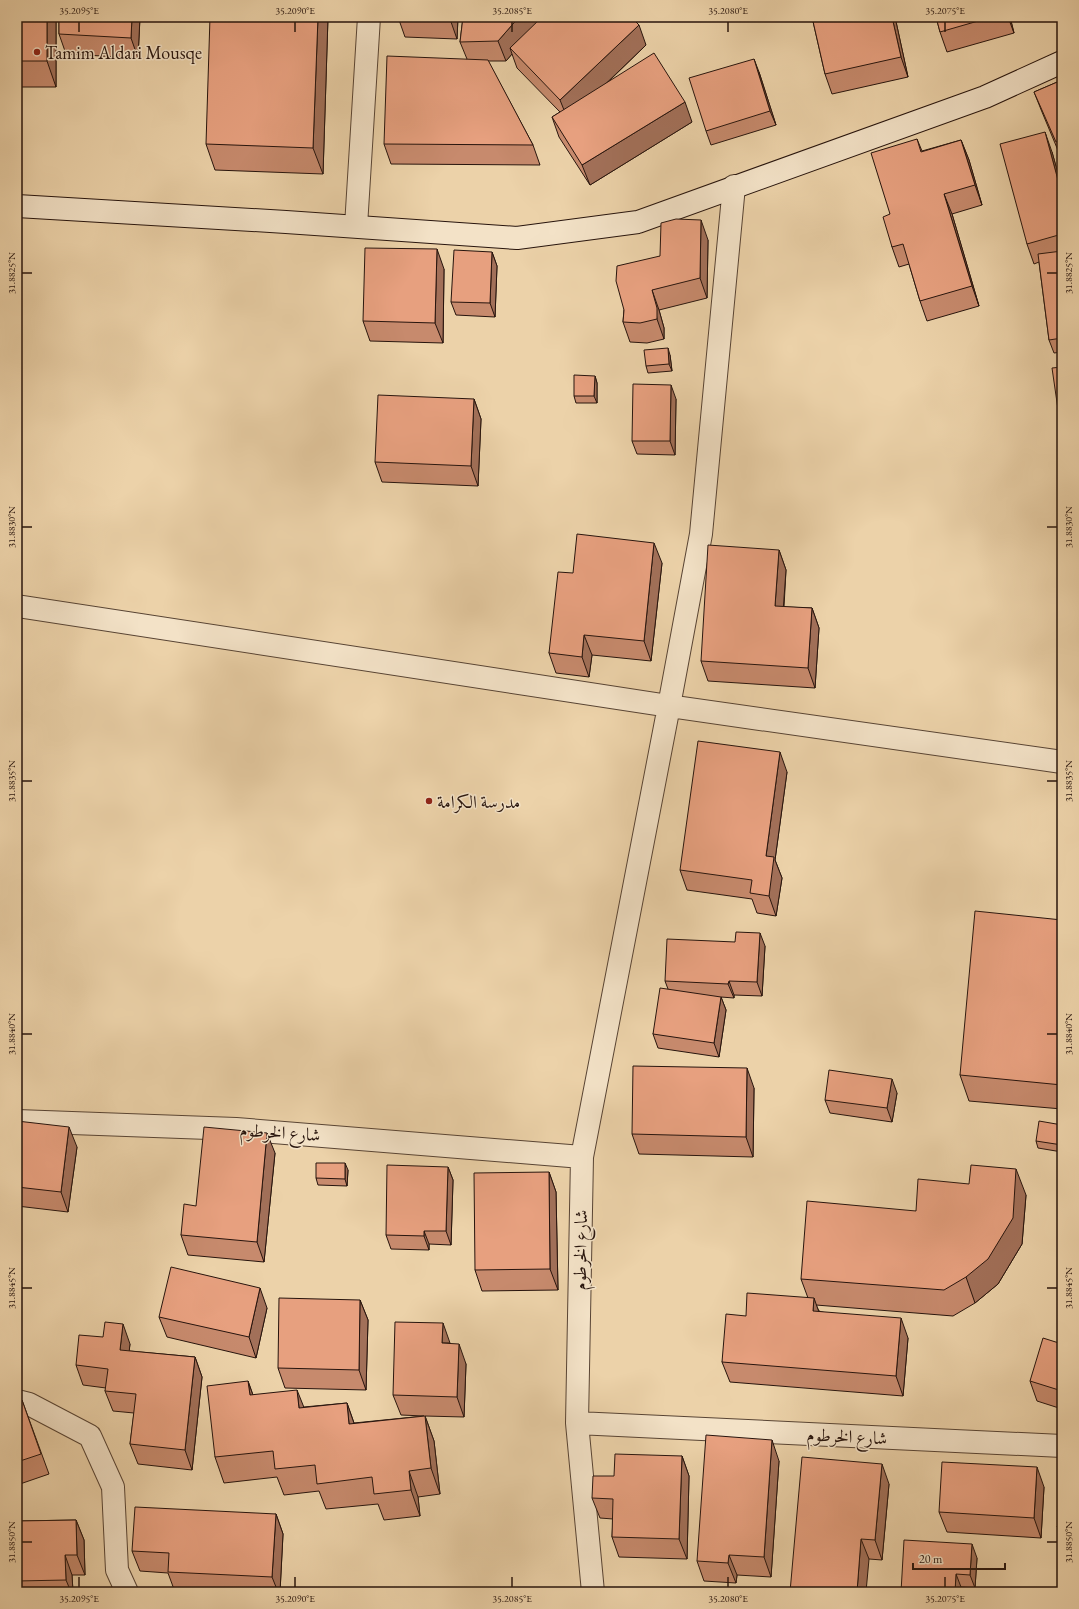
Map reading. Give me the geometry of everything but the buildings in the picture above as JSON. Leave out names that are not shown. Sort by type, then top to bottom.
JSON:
[{"type":"street","points":[[356,226],[369,17]]},
{"type":"street","points":[[17,206],[356,226],[517,238],[638,222],[734,186],[985,97],[1062,62]]},
{"type":"street","points":[[582,1157],[701,534],[734,186]]},
{"type":"street","points":[[17,606],[669,706],[1062,762]]},
{"type":"street","name":"شارع الخرطوم","points":[[17,1120],[236,1129],[582,1157],[577,1423],[1062,1446]]},
{"type":"street","points":[[17,1401],[29,1404],[90,1436],[113,1487],[117,1570],[127,1592]]},
{"type":"street","points":[[577,1423],[593,1592]]},
{"type":"place","name":"Tamim Aldari Mousqe","points":[[37,52]]},
{"type":"place","name":"مدرسة الكرامة","points":[[429,801]]}]
